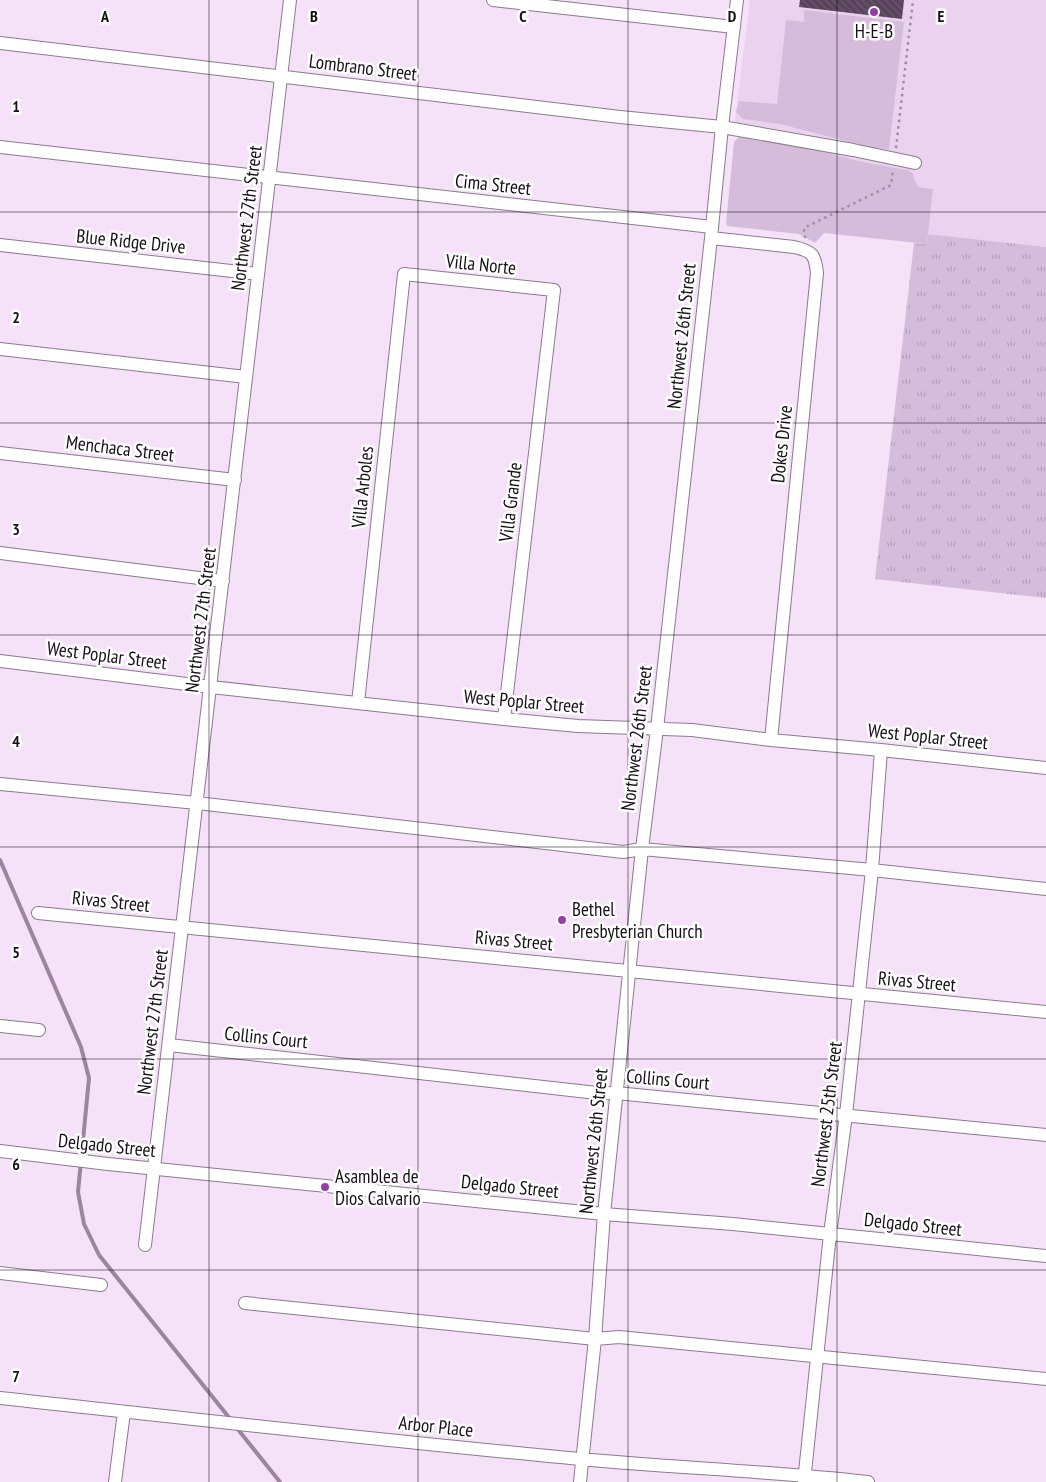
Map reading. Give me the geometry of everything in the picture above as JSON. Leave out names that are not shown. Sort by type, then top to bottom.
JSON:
[{"type":"street","name":"Northwest 27th Street","points":[[145,1245],[290,0]]},
{"type":"street","points":[[493,0],[734,27]]},
{"type":"street","name":"Northwest 26th Street","points":[[580,1482],[595,1339],[604,1214],[616,1093],[737,0]]},
{"type":"street","name":"Lombrano Street","points":[[0,43],[620,117],[722,127],[916,163]]},
{"type":"street","name":"Cima Street","points":[[0,147],[270,177],[712,233]]},
{"type":"street","points":[[712,233],[805,250]]},
{"type":"street","name":"Blue Ridge Drive","points":[[0,245],[258,274]]},
{"type":"street","name":"Dokes Drive","points":[[771,740],[817,273],[814,256],[805,250]]},
{"type":"street","name":"Villa Norte","points":[[404,274],[554,290]]},
{"type":"street","name":"Villa Arboles","points":[[358,703],[404,274]]},
{"type":"street","name":"Villa Grande","points":[[504,718],[554,290]]},
{"type":"street","points":[[0,349],[246,377]]},
{"type":"street","name":"Menchaca Street","points":[[0,453],[235,480]]},
{"type":"street","points":[[0,553],[223,581]]},
{"type":"street","name":"West Poplar Street","points":[[0,661],[358,703],[578,726],[692,730],[771,740],[1046,768]]},
{"type":"street","name":"Northwest 25th Street","points":[[805,1478],[830,1234],[846,1115],[872,870],[881,750]]},
{"type":"street","points":[[0,784],[197,803],[623,852],[642,849],[872,870],[1046,889]]},
{"type":"street","name":"Rivas Street","points":[[38,913],[1046,1012]]},
{"type":"street","points":[[0,1026],[40,1030]]},
{"type":"street","name":"Collins Court","points":[[169,1045],[587,1092],[616,1093],[1046,1135]]},
{"type":"street","name":"Delgado Street","points":[[0,1151],[154,1169],[1046,1256]]},
{"type":"street","points":[[0,1274],[101,1285]]},
{"type":"street","points":[[245,1303],[595,1339],[620,1337],[1046,1379]]},
{"type":"street","name":"Arbor Place","points":[[0,1398],[583,1460],[868,1482]]},
{"type":"street","points":[[116,1482],[124,1412]]},
{"type":"path","points":[[896,150],[913,0]]},
{"type":"path","points":[[805,250],[804,228],[891,185],[894,167]]},
{"type":"shaded area","points":[[750,0],[1046,0],[1046,247],[928,234],[933,189],[919,187],[913,173],[908,170],[863,162],[776,140],[733,134]]},
{"type":"green space","points":[[804,10],[904,22],[889,149],[873,148],[780,124],[743,119],[736,112],[739,101],[777,104],[786,20],[804,22]]},
{"type":"green space","points":[[740,136],[776,140],[863,162],[908,170],[913,173],[919,187],[933,189],[927,244],[824,233],[815,243],[799,234],[727,226],[734,142]]},
{"type":"green space","points":[[928,234],[1046,247],[1046,598],[875,579],[914,243],[927,244]]},
{"type":"building","name":"H-E-B","points":[[800,0],[904,0],[902,19],[799,7]]},
{"type":"waterway","points":[[0,860],[81,1047],[89,1078],[78,1192],[84,1224],[99,1255],[231,1420]]},
{"type":"waterway","points":[[236,1427],[280,1482]]},
{"type":"place","name":"H-E-B","points":[[874,12]]},
{"type":"place","name":"Bethel Presbyterian Church","points":[[562,920]]},
{"type":"place","name":"Asamblea de Dios Calvario","points":[[325,1187]]}]
